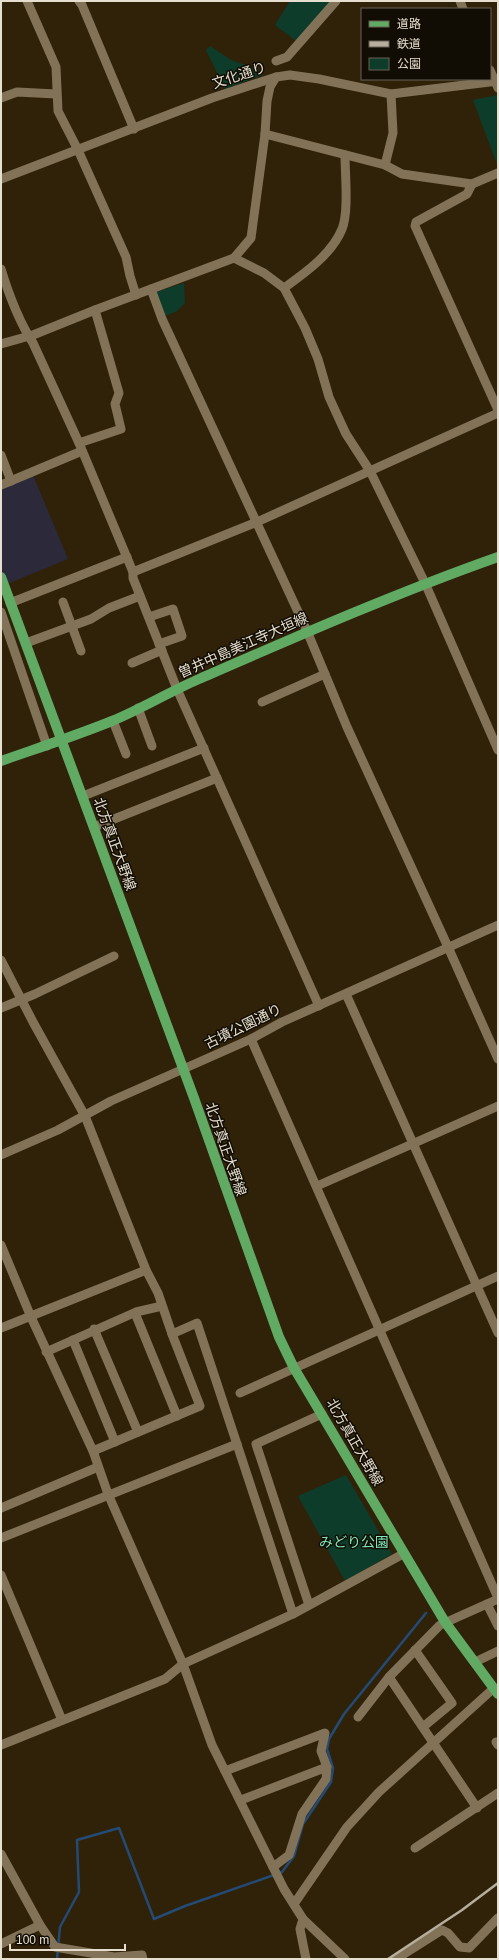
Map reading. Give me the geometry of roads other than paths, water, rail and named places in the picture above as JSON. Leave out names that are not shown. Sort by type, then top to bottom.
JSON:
[{"type":"main road","name":"曽井中島美江寺大垣線","points":[[1,761],[47,746],[113,721],[177,689],[308,631],[425,583],[498,557]]},
{"type":"main road","name":"北方真正大野線","points":[[1,577],[63,740],[279,1337],[294,1368],[403,1554],[445,1622],[496,1691]]},
{"type":"street","points":[[27,1],[53,57],[57,70],[56,94],[58,111],[78,150],[126,257],[136,295]]},
{"type":"street","points":[[79,1],[134,129]]},
{"type":"street","points":[[276,61],[287,56],[336,1]]},
{"type":"street","points":[[491,72],[497,84]]},
{"type":"street","name":"文化通り","points":[[1,179],[212,98],[276,77],[290,75],[319,78],[391,94],[497,84]]},
{"type":"street","points":[[1,344],[28,336],[34,336],[95,310],[234,258],[251,238],[270,87],[276,77]]},
{"type":"street","points":[[1,98],[17,92],[56,94]]},
{"type":"street","points":[[385,165],[393,133],[391,94]]},
{"type":"street","points":[[265,134],[385,165],[402,174],[472,184],[498,173]]},
{"type":"street","points":[[284,288],[310,268],[336,242],[343,228],[345,210],[345,155]]},
{"type":"street","points":[[472,184],[467,194],[416,222],[415,226],[498,410]]},
{"type":"street","points":[[234,258],[264,274],[284,288],[305,328],[318,359],[329,397],[337,415],[346,434],[370,471],[425,583],[498,750]]},
{"type":"street","points":[[1,269],[10,298],[81,447],[133,572],[133,578],[177,689],[319,1006]]},
{"type":"street","points":[[151,289],[162,319],[308,631],[347,727],[498,1059]]},
{"type":"street","points":[[1,485],[121,429],[115,404],[119,393],[95,310]]},
{"type":"street","points":[[133,572],[257,522],[498,413]]},
{"type":"street","points":[[1,455],[11,481]]},
{"type":"street","points":[[10,603],[127,557]]},
{"type":"street","points":[[26,643],[91,619],[109,608],[140,596]]},
{"type":"street","points":[[63,602],[81,651]]},
{"type":"street","points":[[132,663],[182,636],[173,609],[149,617]]},
{"type":"street","points":[[1,612],[47,746]]},
{"type":"street","points":[[262,702],[325,674]]},
{"type":"street","points":[[138,708],[152,746]]},
{"type":"street","points":[[113,721],[126,754]]},
{"type":"street","points":[[83,796],[204,748]]},
{"type":"street","points":[[94,827],[217,778]]},
{"type":"street","name":"古墳公園通り","points":[[1,1155],[58,1130],[111,1101],[183,1070],[251,1039],[282,1022],[498,925]]},
{"type":"street","points":[[1,1008],[114,956]]},
{"type":"street","points":[[1,960],[21,1000],[85,1116],[146,1270],[162,1306],[200,1406],[92,1451]]},
{"type":"street","points":[[346,994],[498,1333]]},
{"type":"street","points":[[251,1039],[498,1599],[445,1622],[389,1677],[358,1717]]},
{"type":"street","points":[[317,1186],[498,1106]]},
{"type":"street","points":[[1,1245],[46,1352],[92,1451],[108,1494],[183,1664],[212,1745],[241,1800],[273,1867],[303,1919],[344,1959]]},
{"type":"street","points":[[1,1328],[146,1270]]},
{"type":"street","points":[[240,1393],[498,1276]]},
{"type":"street","points":[[46,1352],[94,1329],[135,1313],[162,1306]]},
{"type":"street","points":[[135,1313],[178,1416]]},
{"type":"street","points":[[172,1334],[197,1324],[293,1614]]},
{"type":"street","points":[[94,1329],[138,1432]]},
{"type":"street","points":[[73,1340],[115,1442]]},
{"type":"street","points":[[309,1605],[256,1444],[322,1414]]},
{"type":"street","points":[[1,1538],[108,1494],[237,1444]]},
{"type":"street","points":[[1,1508],[98,1467]]},
{"type":"street","points":[[1,1745],[165,1679],[183,1664],[293,1614],[403,1554]]},
{"type":"street","points":[[1,1575],[62,1720]]},
{"type":"street","points":[[488,1604],[498,1626]]},
{"type":"street","points":[[415,1650],[452,1703],[423,1728]]},
{"type":"street","points":[[475,1662],[498,1651]]},
{"type":"street","points":[[389,1677],[477,1808]]},
{"type":"street","points":[[294,1904],[347,1827],[379,1792],[433,1743],[496,1691]]},
{"type":"street","points":[[226,1771],[325,1733],[321,1751],[327,1767],[326,1780],[302,1814],[289,1855],[273,1867]]},
{"type":"street","points":[[241,1800],[327,1767]]},
{"type":"street","points":[[415,1848],[498,1793]]},
{"type":"street","points":[[1,1854],[40,1925],[59,1948],[60,1959]]},
{"type":"street","points":[[396,1959],[442,1930],[448,1933],[460,1947],[466,1949],[469,1948],[498,1918]]},
{"type":"street","points":[[303,1919],[300,1929],[306,1959]]},
{"type":"street","points":[[2,1942],[40,1925]]},
{"type":"street","points":[[59,1948],[114,1957],[142,1955],[143,1959]]},
{"type":"waterway","points":[[279,1873],[282,1872],[294,1856],[303,1824],[331,1782],[333,1768],[327,1749],[329,1739],[344,1714],[426,1613]]},
{"type":"waterway","points":[[57,1959],[60,1927],[79,1892],[77,1840],[119,1828],[154,1919],[185,1906],[274,1875]]},
{"type":"railway","points":[[388,1959],[462,1910],[498,1883]]},
{"type":"park label","name":"みどり公園","points":[[354,1542]]}]
